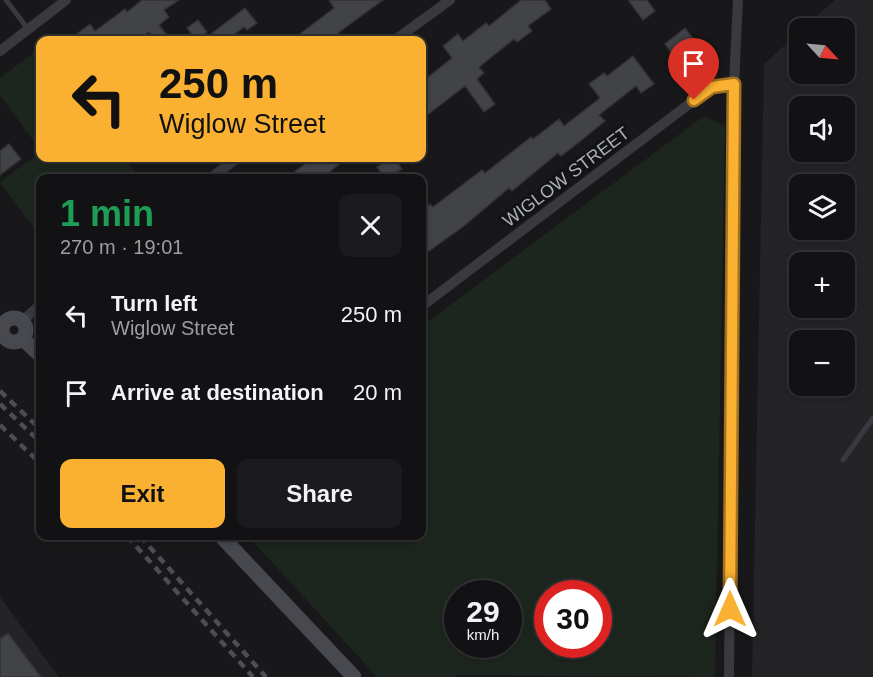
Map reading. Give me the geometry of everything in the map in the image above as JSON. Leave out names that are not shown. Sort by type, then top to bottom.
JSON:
[{"type":"main road","points":[[3,318],[22,321],[27,328],[23,339],[12,342],[5,339],[2,329],[3,318]]},
{"type":"main road","points":[[23,339],[36,351]]},
{"type":"main road","points":[[225,540],[354,677]]},
{"type":"street","points":[[0,51],[66,0]]},
{"type":"street","points":[[400,36],[450,0]]},
{"type":"street","points":[[729,677],[734,84],[738,0]]},
{"type":"street","name":"WIGLOW STREET","points":[[426,303],[712,87],[734,84]]},
{"type":"street","points":[[216,174],[232,162]]},
{"type":"street","points":[[22,321],[36,309]]},
{"type":"lane","points":[[6,0],[28,29]]},
{"type":"lane","points":[[843,460],[873,418]]},
{"type":"shaded area","points":[[835,0],[873,0],[873,677],[752,677],[764,64],[789,41],[789,84],[855,84],[855,18],[814,18]]},
{"type":"shaded area","points":[[36,51],[36,144],[0,95],[0,78]]},
{"type":"shaded area","points":[[704,116],[725,126],[715,677],[457,675],[455,677],[377,677],[252,540],[426,540],[426,323]]},
{"type":"shaded area","points":[[36,155],[36,162],[127,162],[137,174],[36,174],[36,231],[0,182]]},
{"type":"shaded area","points":[[0,597],[59,677],[0,677]]},
{"type":"building","points":[[142,0],[179,0],[164,10],[169,17],[159,25],[168,36],[152,36],[149,32],[144,36],[74,36],[90,24],[95,31],[125,9],[127,12]]},
{"type":"building","points":[[329,0],[383,0],[338,33],[341,36],[297,36],[334,8]]},
{"type":"building","points":[[521,0],[545,0],[551,9],[528,26],[532,31],[517,42],[514,39],[479,67],[484,73],[477,79],[495,104],[484,112],[465,86],[426,116],[426,79],[452,58],[443,46],[458,34],[463,41],[486,23],[489,26]]},
{"type":"building","points":[[628,0],[647,0],[655,11],[643,20]]},
{"type":"building","points":[[245,8],[257,23],[247,30],[244,27],[232,36],[213,36],[211,34]]},
{"type":"building","points":[[198,20],[207,32],[202,36],[193,36],[187,28]]},
{"type":"building","points":[[685,28],[698,45],[677,61],[665,44]]},
{"type":"building","points":[[633,56],[654,84],[641,93],[636,86],[599,115],[605,121],[578,143],[561,156],[558,153],[512,191],[509,188],[464,226],[426,253],[426,208],[430,204],[433,207],[482,170],[485,173],[531,137],[533,139],[559,119],[564,126],[600,98],[589,84],[604,73],[607,76]]},
{"type":"building","points":[[9,144],[21,159],[0,175],[0,151]]},
{"type":"building","points":[[308,162],[342,162],[327,174],[291,174]]},
{"type":"building","points":[[384,162],[397,162],[402,169],[393,174],[382,174],[377,167]]},
{"type":"building","points":[[8,633],[41,677],[0,677],[0,639]]},
{"type":"railway","points":[[0,391],[36,425]]},
{"type":"railway","points":[[0,404],[36,438]]},
{"type":"railway","points":[[0,425],[36,459]]},
{"type":"railway","points":[[131,540],[253,677]]},
{"type":"railway","points":[[144,540],[266,677]]},
{"type":"route","points":[[694,100],[712,87],[734,84],[730,609]]}]
